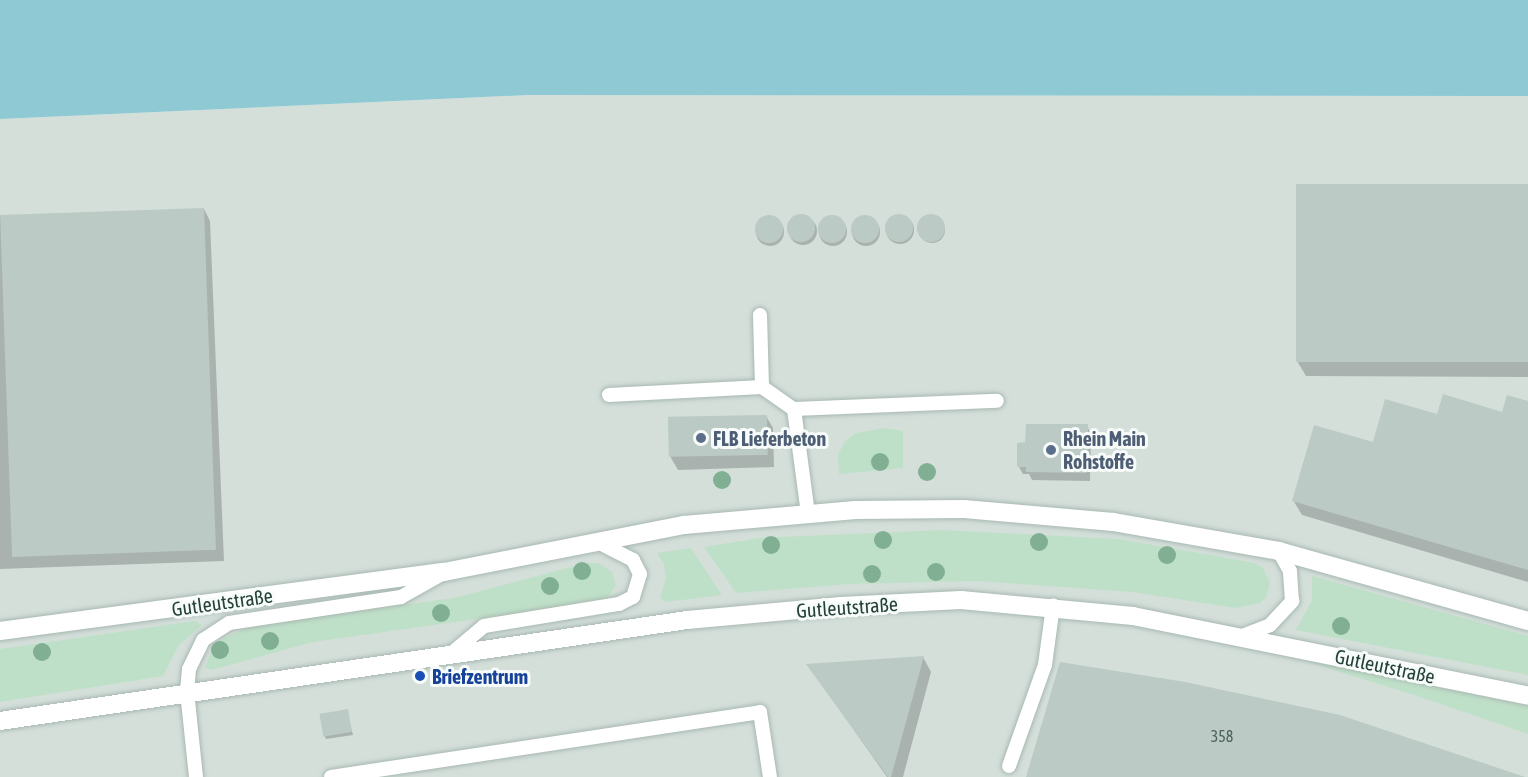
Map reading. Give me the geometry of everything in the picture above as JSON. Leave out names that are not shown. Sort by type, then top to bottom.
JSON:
[{"type":"main road","name":"Gutleutstraße","points":[[0,631],[444,572],[684,525],[808,514],[964,509],[1113,522],[1279,551],[1528,621]]},
{"type":"main road","name":"Gutleutstraße","points":[[0,721],[453,652],[687,620],[841,606],[961,600],[1053,606],[1242,636],[1528,696]]},
{"type":"lane","points":[[760,315],[762,387]]},
{"type":"lane","points":[[609,395],[762,387],[794,409],[997,401]]},
{"type":"lane","points":[[794,409],[808,514]]},
{"type":"lane","points":[[453,652],[484,626],[619,604],[633,597],[640,574],[633,560],[598,542]]},
{"type":"lane","points":[[1242,636],[1270,625],[1292,601],[1290,571],[1279,551]]},
{"type":"lane","name":"Gutleutstraße","points":[[187,692],[189,669],[203,639],[229,623],[401,597],[444,572]]},
{"type":"lane","points":[[1009,765],[1045,665],[1053,606]]},
{"type":"lane","points":[[187,692],[196,777]]},
{"type":"lane","points":[[331,777],[760,712],[770,777]]},
{"type":"shaded area","points":[[529,95],[1528,96],[1528,777],[0,777],[0,119]]},
{"type":"green space","points":[[884,428],[903,431],[903,468],[839,474],[838,455],[845,441],[856,433]]},
{"type":"green space","points":[[941,530],[1119,539],[1255,563],[1263,568],[1270,583],[1266,597],[1260,603],[1236,608],[1132,592],[979,581],[850,584],[736,593],[704,547],[759,538]]},
{"type":"green space","points":[[691,548],[722,595],[665,602],[660,598],[666,578],[664,564],[657,553]]},
{"type":"green space","points":[[586,563],[598,563],[612,572],[616,585],[608,597],[596,602],[313,642],[211,670],[205,667],[216,642],[254,625],[454,598]]},
{"type":"green space","points":[[1312,576],[1528,636],[1528,675],[1296,630],[1312,600]]},
{"type":"green space","points":[[195,621],[202,625],[178,646],[163,676],[0,702],[0,649]]},
{"type":"green space","points":[[1299,659],[1528,706],[1528,734],[1417,696]]},
{"type":"water","points":[[0,0],[1528,0],[1528,96],[529,95],[0,119]]},
{"type":"building","points":[[1296,184],[1528,184],[1528,362],[1296,362]]},
{"type":"building","points":[[204,208],[216,550],[12,557],[0,215]]},
{"type":"building","points":[[801,214],[811,218],[815,228],[811,238],[801,242],[791,238],[787,228],[791,218]]},
{"type":"building","points":[[899,214],[909,218],[913,228],[909,238],[899,242],[889,238],[885,228],[889,218]]},
{"type":"building","points":[[931,214],[941,218],[945,228],[941,238],[931,242],[921,238],[917,228],[921,218]]},
{"type":"building","points":[[769,215],[779,219],[783,229],[779,239],[769,243],[759,239],[755,229],[759,219]]},
{"type":"building","points":[[832,215],[842,219],[846,229],[842,239],[832,243],[822,239],[818,229],[822,219]]},
{"type":"building","points":[[865,215],[875,219],[879,229],[875,239],[865,243],[855,239],[851,229],[855,219]]},
{"type":"building","points":[[1443,394],[1502,412],[1507,395],[1528,401],[1528,570],[1292,501],[1314,425],[1373,442],[1385,399],[1437,414]]},
{"type":"building","points":[[767,415],[768,455],[669,457],[668,417]]},
{"type":"building","points":[[1026,424],[1088,424],[1087,473],[1026,472],[1026,467],[1017,467],[1017,443],[1025,442]]},
{"type":"building","points":[[924,656],[891,777],[888,777],[806,664]]},
{"type":"building","points":[[1060,662],[1185,682],[1340,715],[1525,777],[1026,777]]},
{"type":"building","points":[[348,709],[352,732],[323,737],[319,714]]},
{"type":"place","name":"FLB Lieferbeton","points":[[701,438]]},
{"type":"place","name":"Rhein Main Rohstoffe","points":[[1051,450]]},
{"type":"place","name":"Briefzentrum","points":[[420,676]]}]
